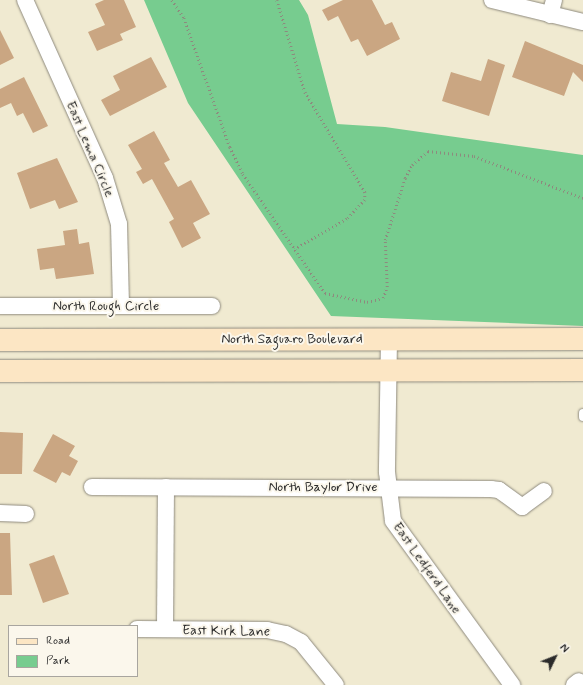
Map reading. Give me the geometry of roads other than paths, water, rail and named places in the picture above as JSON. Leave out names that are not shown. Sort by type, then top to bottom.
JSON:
[{"type":"main road","name":"North Saguaro Boulevard","points":[[0,340],[583,339]]},
{"type":"main road","points":[[0,371],[388,369],[583,370]]},
{"type":"street","name":"East Lema Circle","points":[[25,0],[107,184],[119,224],[121,306]]},
{"type":"street","points":[[492,0],[552,7],[583,22]]},
{"type":"street","name":"North Rough Circle","points":[[0,306],[212,306]]},
{"type":"street","name":"East Ledferd Lane","points":[[389,339],[388,487],[393,521],[402,537],[512,685]]},
{"type":"street","name":"North Baylor Drive","points":[[92,487],[491,488],[499,490],[522,507],[544,491]]},
{"type":"street","name":"East Kirk Lane","points":[[165,630],[166,487]]},
{"type":"street","points":[[0,513],[26,514]]},
{"type":"street","name":"East Kirk Lane","points":[[138,628],[165,630],[267,630],[286,634],[301,642],[336,685]]}]
